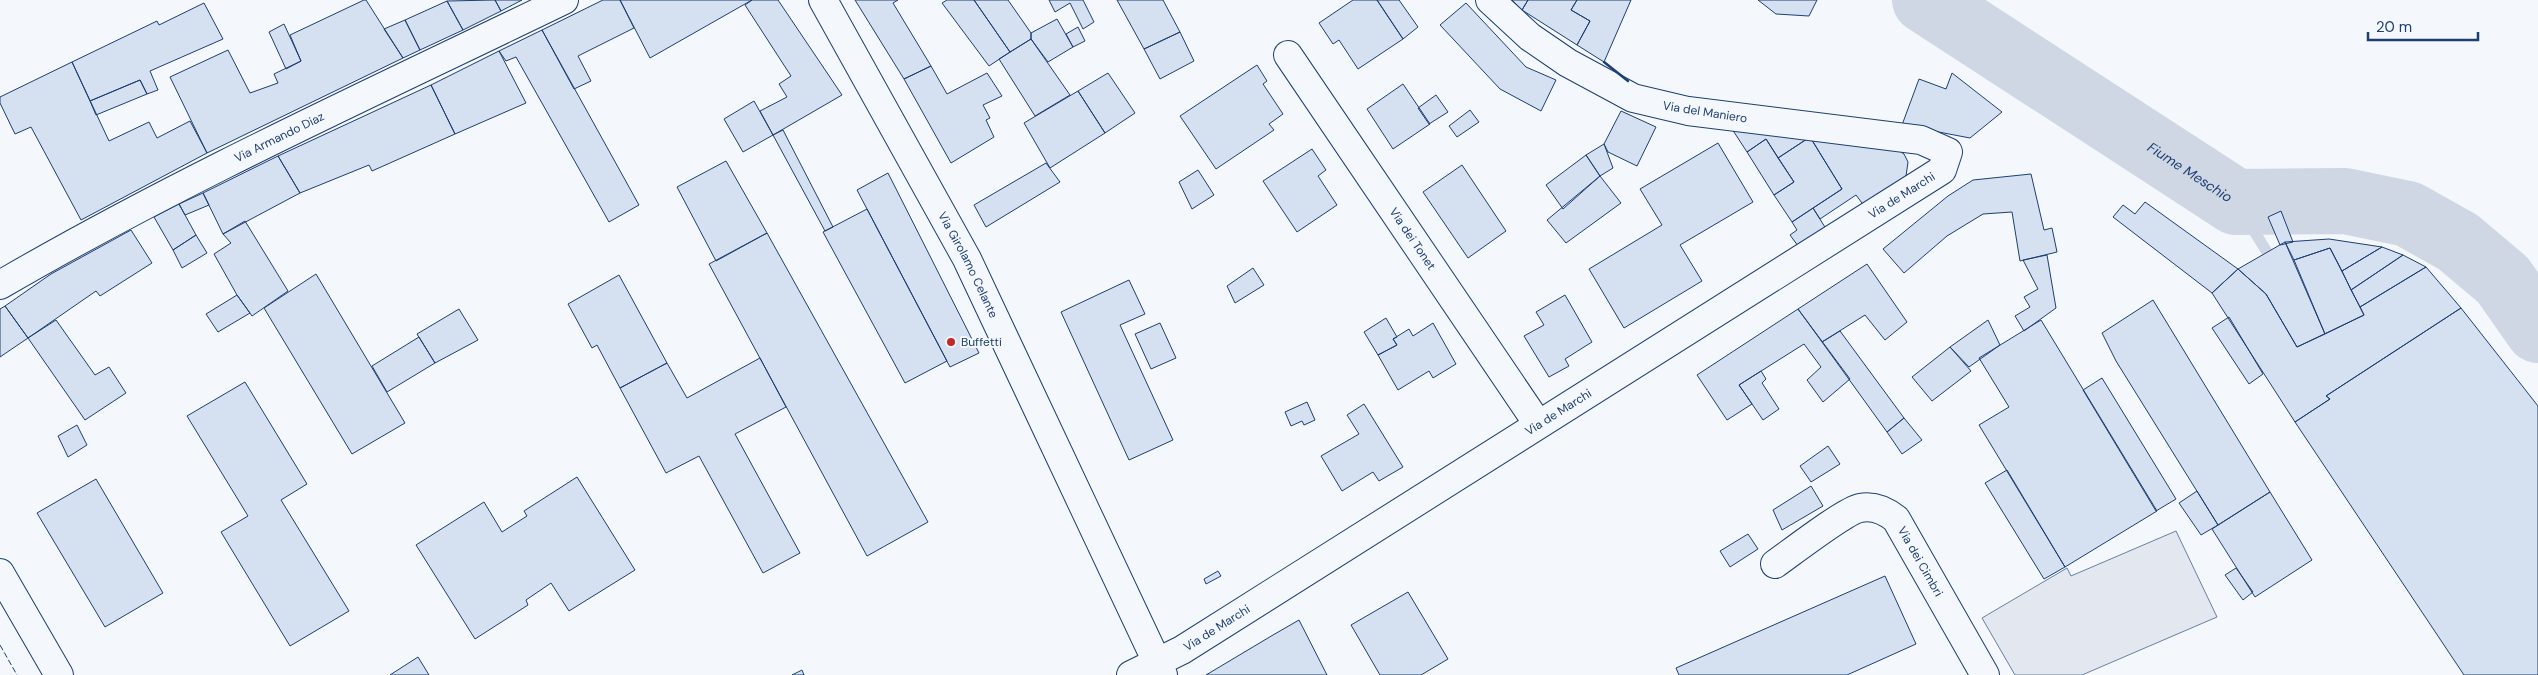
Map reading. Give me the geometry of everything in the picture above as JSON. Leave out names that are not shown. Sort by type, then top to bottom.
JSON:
[{"type":"street","name":"Via Armando Diaz","points":[[0,285],[88,234],[271,141],[564,0]]},
{"type":"street","name":"Via Girolamo Celante","points":[[823,0],[967,259],[1160,668]]},
{"type":"street","name":"Via del Maniero","points":[[1490,0],[1530,37],[1568,64],[1632,98],[1688,111],[1921,140],[1948,152]]},
{"type":"street","name":"Via dei Tonet","points":[[1288,55],[1538,424]]},
{"type":"street","name":"Via de Marchi","points":[[1131,675],[1160,668],[1182,650],[1942,170],[1948,152]]},
{"type":"street","name":"Via dei Cimbri","points":[[1775,564],[1859,508],[1880,509],[1889,513],[1896,519],[1985,675]]},
{"type":"street","points":[[0,574],[59,675]]},
{"type":"shaded area","points":[[2176,531],[2217,617],[2082,675],[2015,675],[1982,618],[2067,568],[2071,576]]},
{"type":"building","points":[[366,0],[403,58],[207,153],[170,77],[228,50],[250,93],[278,83],[274,74],[301,61],[290,35]]},
{"type":"building","points":[[495,0],[522,0],[501,11]]},
{"type":"building","points":[[495,0],[501,11],[463,30],[447,1]]},
{"type":"building","points":[[603,0],[620,0],[634,28],[578,56],[591,81],[574,89],[542,30]]},
{"type":"building","points":[[620,0],[752,0],[650,58]]},
{"type":"building","points":[[752,0],[778,0],[842,95],[773,135],[760,111],[787,97],[779,84],[791,76],[745,5]]},
{"type":"building","points":[[855,0],[898,0],[893,3],[931,66],[904,79]]},
{"type":"building","points":[[947,0],[974,0],[1010,52],[989,66],[942,3]]},
{"type":"building","points":[[974,0],[1008,0],[1031,33],[1031,39],[1010,52]]},
{"type":"building","points":[[1049,0],[1083,0],[1094,22],[1083,29],[1070,3],[1055,12]]},
{"type":"building","points":[[1117,0],[1163,0],[1180,32],[1144,49]]},
{"type":"building","points":[[1353,0],[1377,0],[1403,39],[1358,69],[1339,40],[1333,44],[1319,23]]},
{"type":"building","points":[[1377,0],[1399,0],[1418,27],[1403,39]]},
{"type":"building","points":[[1512,0],[1528,0],[1522,10]]},
{"type":"building","points":[[1528,0],[1577,0],[1571,10],[1590,21],[1577,45],[1522,10]]},
{"type":"building","points":[[1577,0],[1631,0],[1604,62],[1577,45],[1590,21],[1571,10]]},
{"type":"building","points":[[1758,0],[1817,0],[1809,16],[1776,14]]},
{"type":"building","points":[[447,1],[463,30],[420,50],[405,20]]},
{"type":"building","points":[[204,3],[223,39],[150,71],[158,90],[147,94],[140,80],[90,101],[72,62],[157,21],[159,25]]},
{"type":"building","points":[[1466,3],[1526,67],[1556,80],[1541,111],[1500,89],[1440,25]]},
{"type":"building","points":[[1057,19],[1073,47],[1048,62],[1031,39],[1031,33]]},
{"type":"building","points":[[405,20],[420,50],[403,58],[384,29]]},
{"type":"building","points":[[284,24],[301,61],[286,69],[269,32]]},
{"type":"building","points":[[1078,27],[1085,41],[1073,47],[1066,34]]},
{"type":"building","points":[[542,30],[639,205],[609,222],[516,57],[506,61],[499,51]]},
{"type":"building","points":[[1180,32],[1194,61],[1160,79],[1144,49]]},
{"type":"building","points":[[1031,39],[1070,95],[1035,116],[999,59]]},
{"type":"building","points":[[499,51],[526,103],[455,134],[431,85]]},
{"type":"building","points":[[72,62],[109,141],[149,122],[157,138],[190,121],[207,153],[81,220],[31,127],[15,134],[0,103],[0,97]]},
{"type":"building","points":[[1257,65],[1267,81],[1263,84],[1283,114],[1269,124],[1274,130],[1216,169],[1180,116]]},
{"type":"building","points":[[931,66],[947,94],[987,73],[1002,96],[983,105],[990,118],[986,120],[994,137],[951,163],[904,79]]},
{"type":"building","points":[[1108,73],[1135,113],[1105,133],[1078,91]]},
{"type":"building","points":[[1952,73],[2002,112],[1970,138],[1902,125],[1919,79],[1946,89]]},
{"type":"building","points":[[140,80],[147,94],[96,115],[90,101]]},
{"type":"building","points":[[1403,84],[1430,124],[1393,149],[1367,109]]},
{"type":"building","points":[[431,85],[455,134],[372,171],[369,165],[300,193],[278,156]]},
{"type":"building","points":[[1078,91],[1105,133],[1050,168],[1024,123]]},
{"type":"building","points":[[1436,95],[1448,112],[1429,124],[1418,108]]},
{"type":"building","points":[[754,101],[773,135],[743,152],[724,119]]},
{"type":"building","points":[[1470,110],[1479,122],[1457,137],[1449,126]]},
{"type":"building","points":[[1621,111],[1656,127],[1637,166],[1608,152],[1604,144]]},
{"type":"building","points":[[1732,129],[1810,137],[1778,158],[1766,139],[1747,152]]},
{"type":"building","points":[[783,130],[833,227],[825,231],[773,135]]},
{"type":"building","points":[[1810,137],[1895,148],[1904,154],[1908,162],[1906,176],[1903,181],[1865,207],[1856,195],[1820,219],[1813,208],[1842,189]]},
{"type":"building","points":[[1810,137],[1842,189],[1792,222],[1774,195],[1794,182],[1778,158]]},
{"type":"building","points":[[1766,139],[1794,182],[1774,195],[1747,152]]},
{"type":"building","points":[[1718,143],[1753,202],[1680,245],[1702,281],[1624,328],[1589,269],[1662,225],[1640,189]]},
{"type":"building","points":[[1604,144],[1613,168],[1600,176],[1586,155]]},
{"type":"building","points":[[1312,149],[1326,170],[1318,176],[1337,205],[1297,232],[1263,181]]},
{"type":"building","points":[[1586,155],[1600,176],[1563,209],[1546,185]]},
{"type":"building","points":[[278,156],[300,193],[223,234],[203,193]]},
{"type":"building","points":[[726,161],[767,233],[716,261],[677,187]]},
{"type":"building","points":[[1046,163],[1060,182],[986,227],[974,205]]},
{"type":"building","points":[[1462,165],[1506,231],[1468,258],[1423,192]]},
{"type":"building","points":[[1198,170],[1214,195],[1192,209],[1179,182]]},
{"type":"building","points":[[888,173],[979,353],[950,367],[857,190]]},
{"type":"building","points":[[2031,174],[2044,230],[2052,228],[2057,252],[2020,261],[2012,212],[1983,214],[1947,236],[1904,273],[1883,249],[1948,196],[1973,180]]},
{"type":"building","points":[[1600,176],[1621,203],[1566,243],[1547,220]]},
{"type":"building","points":[[203,193],[209,205],[185,215],[179,204]]},
{"type":"building","points":[[2145,202],[2238,269],[2212,293],[2113,217],[2123,205],[2135,214]]},
{"type":"building","points":[[179,204],[196,235],[173,250],[154,217]]},
{"type":"building","points":[[1813,208],[1828,232],[1801,250],[1790,235],[1797,230],[1792,222]]},
{"type":"building","points":[[867,209],[947,361],[905,383],[823,232]]},
{"type":"building","points":[[2281,211],[2293,242],[2280,245],[2268,217]]},
{"type":"building","points":[[245,221],[288,291],[252,316],[237,295],[214,254],[231,243],[223,234]]},
{"type":"building","points":[[131,230],[152,263],[100,296],[96,291],[28,338],[5,306],[51,274]]},
{"type":"building","points":[[767,233],[928,522],[867,556],[709,264]]},
{"type":"building","points":[[196,235],[207,253],[182,268],[173,250]]},
{"type":"building","points":[[2329,239],[2382,247],[2342,271],[2330,248],[2294,260],[2285,242]]},
{"type":"building","points":[[2285,242],[2325,334],[2297,347],[2266,294],[2238,269]]},
{"type":"building","points":[[2382,247],[2403,255],[2351,290],[2342,271]]},
{"type":"building","points":[[2330,248],[2364,315],[2325,334],[2294,260]]},
{"type":"building","points":[[2047,255],[2056,308],[2024,331],[2015,316],[2030,307],[2024,297],[2038,289],[2023,260]]},
{"type":"building","points":[[2403,255],[2426,267],[2360,307],[2351,290]]},
{"type":"building","points":[[1867,264],[1907,322],[1885,340],[1865,315],[1822,342],[1798,309]]},
{"type":"building","points":[[2426,267],[2461,308],[2326,396],[2330,399],[2295,422],[2212,293],[2238,269],[2266,294],[2297,347],[2364,315],[2360,307]]},
{"type":"building","points":[[1253,268],[1264,285],[1235,303],[1227,286]]},
{"type":"building","points":[[316,274],[405,423],[352,454],[264,308]]},
{"type":"building","points":[[619,275],[667,363],[620,388],[597,345],[592,348],[568,304]]},
{"type":"building","points":[[1129,280],[1145,314],[1120,325],[1173,440],[1129,460],[1061,312]]},
{"type":"building","points":[[237,295],[250,313],[218,332],[206,314]]},
{"type":"building","points":[[1565,295],[1592,342],[1565,359],[1569,366],[1549,377],[1524,336],[1544,325],[1536,312]]},
{"type":"building","points":[[2153,300],[2270,492],[2218,525],[2116,361],[2102,333]]},
{"type":"building","points":[[5,306],[28,338],[0,357],[0,309]]},
{"type":"building","points":[[2461,308],[2538,406],[2538,675],[2464,675],[2295,422],[2330,399],[2326,396]]},
{"type":"building","points":[[459,309],[478,340],[435,363],[417,334]]},
{"type":"building","points":[[1798,309],[1850,379],[1823,402],[1807,380],[1821,367],[1804,344],[1739,385],[1752,404],[1727,420],[1697,375]]},
{"type":"building","points":[[2229,317],[2263,374],[2249,384],[2212,328]]},
{"type":"building","points":[[1386,318],[1397,337],[1393,339],[1397,345],[1378,355],[1364,332]]},
{"type":"building","points":[[56,320],[95,375],[109,367],[126,393],[85,420],[28,338]]},
{"type":"building","points":[[1988,320],[2000,345],[1969,367],[1950,347]]},
{"type":"building","points":[[2041,320],[2157,511],[2065,567],[1979,425],[2009,407],[1979,358]]},
{"type":"building","points":[[1160,323],[1176,358],[1151,369],[1135,334]]},
{"type":"building","points":[[1433,323],[1456,364],[1433,378],[1429,371],[1398,390],[1378,355],[1397,345],[1393,339],[1409,329],[1413,336]]},
{"type":"building","points":[[1840,331],[1904,418],[1887,432],[1822,342]]},
{"type":"building","points":[[419,337],[435,363],[387,392],[372,366]]},
{"type":"building","points":[[1950,347],[1971,371],[1932,401],[1912,377]]},
{"type":"building","points":[[760,358],[786,407],[735,434],[800,553],[763,573],[699,456],[666,473],[620,388],[667,363],[687,398]]},
{"type":"building","points":[[1761,371],[1766,379],[1762,383],[1779,409],[1763,420],[1739,385]]},
{"type":"building","points":[[2102,378],[2176,499],[2156,511],[2083,390]]},
{"type":"building","points":[[245,382],[307,484],[281,500],[349,611],[290,646],[221,532],[248,516],[187,416]]},
{"type":"building","points":[[1307,402],[1315,420],[1304,425],[1302,421],[1291,426],[1285,412]]},
{"type":"building","points":[[1364,404],[1403,467],[1379,481],[1373,472],[1342,491],[1321,456],[1359,434],[1347,415]]},
{"type":"building","points":[[1904,418],[1922,440],[1902,454],[1887,432]]},
{"type":"building","points":[[77,425],[87,445],[68,457],[58,436]]},
{"type":"building","points":[[1828,446],[1840,464],[1811,482],[1800,466]]},
{"type":"building","points":[[2007,470],[2065,567],[2044,579],[1985,483]]},
{"type":"building","points":[[577,477],[635,570],[569,611],[551,583],[526,600],[528,605],[475,639],[416,545],[484,502],[502,532],[527,516],[524,511]]},
{"type":"building","points":[[96,479],[163,593],[105,627],[37,513]]},
{"type":"building","points":[[1811,486],[1823,506],[1782,530],[1773,510]]},
{"type":"building","points":[[2197,491],[2218,525],[2201,535],[2179,503]]},
{"type":"building","points":[[2270,492],[2312,560],[2255,597],[2212,529]]},
{"type":"building","points":[[1748,534],[1758,549],[1730,567],[1720,551]]},
{"type":"building","points":[[2236,568],[2253,592],[2243,600],[2225,575]]},
{"type":"building","points":[[1218,571],[1221,576],[1206,584],[1204,579]]},
{"type":"building","points":[[1885,576],[1916,644],[1847,675],[1679,675],[1676,668]]},
{"type":"building","points":[[1408,592],[1448,659],[1421,675],[1380,675],[1351,625]]},
{"type":"building","points":[[1299,620],[1327,675],[1206,675],[1273,635]]},
{"type":"building","points":[[418,657],[429,675],[390,675]]},
{"type":"building","points":[[802,670],[804,675],[792,675]]},
{"type":"waterway","name":"Fiume Meschio","points":[[1925,0],[2236,202],[2345,201],[2408,214],[2458,242],[2503,280],[2538,330]]},
{"type":"waterway","points":[[2236,202],[2267,252]]},
{"type":"fence","points":[[0,645],[17,675]]},
{"type":"wall","points":[[1604,62],[1628,81]]},
{"type":"place","name":"Buffetti","points":[[951,342]]}]
